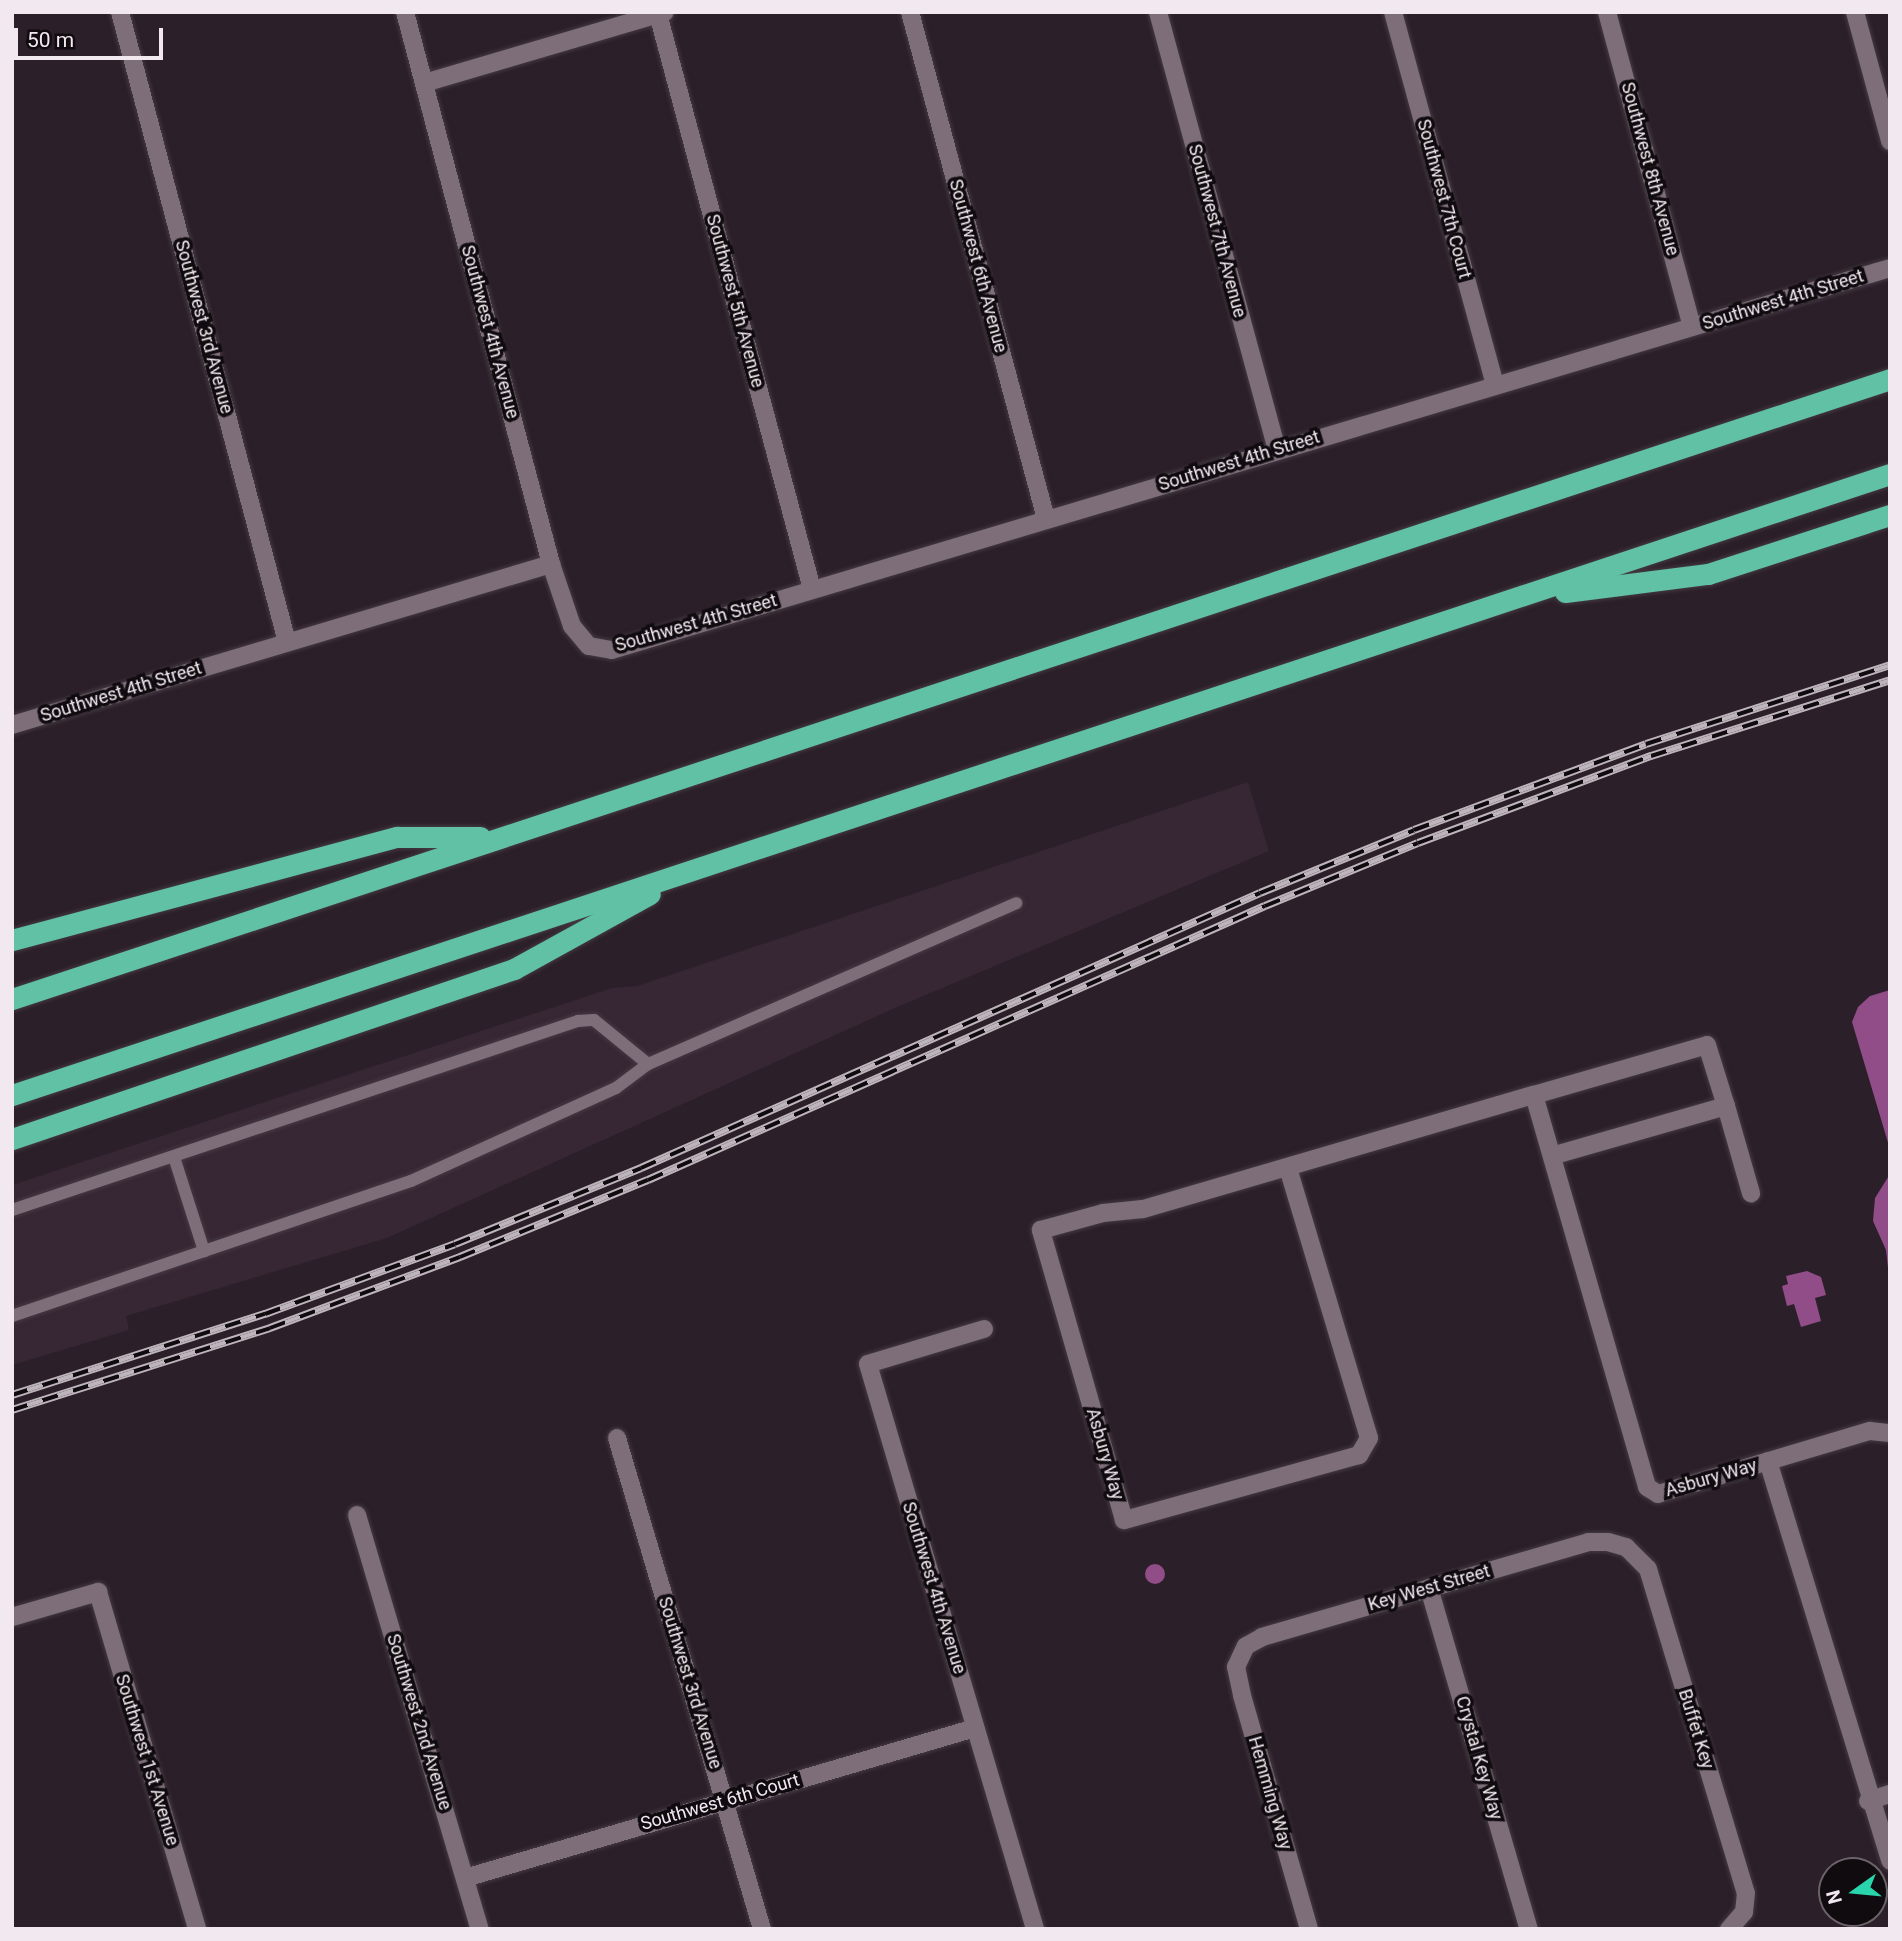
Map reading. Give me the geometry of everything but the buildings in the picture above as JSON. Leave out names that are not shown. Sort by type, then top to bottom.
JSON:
[{"type":"highway","points":[[1854,391],[1890,372]]},
{"type":"highway","points":[[12,999],[1890,379]]},
{"type":"highway","points":[[12,1095],[1890,474]]},
{"type":"highway","points":[[1518,597],[1708,574],[1890,515]]},
{"type":"highway","points":[[12,940],[397,836],[500,837]]},
{"type":"highway","points":[[12,1139],[514,969],[698,868]]},
{"type":"street","name":"Southwest 3rd Avenue","points":[[120,12],[287,642]]},
{"type":"street","name":"Southwest 4th Avenue","points":[[405,12],[551,564],[572,626],[589,646]]},
{"type":"street","name":"Southwest 6th Avenue","points":[[910,12],[1046,519]]},
{"type":"street","name":"Southwest 7th Avenue","points":[[1158,12],[1277,450]]},
{"type":"street","name":"Southwest 7th Court","points":[[1392,12],[1495,385]]},
{"type":"street","name":"Southwest 8th Avenue","points":[[1607,12],[1692,326]]},
{"type":"street","points":[[1855,12],[1890,141]]},
{"type":"street","points":[[425,83],[626,18],[662,13]]},
{"type":"street","name":"Southwest 5th Avenue","points":[[662,13],[812,589]]},
{"type":"street","name":"Southwest 4th Street","points":[[589,646],[612,650],[1890,268]]},
{"type":"street","name":"Southwest 4th Street","points":[[12,725],[551,564]]},
{"type":"street","points":[[1534,1095],[1707,1045],[1751,1193]]},
{"type":"street","name":"Asbury Way","points":[[1288,1168],[1368,1438],[1359,1455],[1124,1520],[1041,1230],[1103,1213],[1143,1209],[1534,1095],[1647,1487],[1658,1494],[1870,1431],[1890,1433]]},
{"type":"street","points":[[1552,1156],[1726,1106]]},
{"type":"street","name":"Southwest 4th Avenue","points":[[984,1329],[868,1364],[1035,1929]]},
{"type":"street","name":"Southwest 3rd Avenue","points":[[617,1438],[762,1929]]},
{"type":"street","points":[[1768,1461],[1868,1801],[1890,1861]]},
{"type":"street","name":"Southwest 2nd Avenue","points":[[357,1515],[480,1929]]},
{"type":"street","name":"Key West Street","points":[[1239,1656],[1262,1637],[1588,1542],[1626,1547]]},
{"type":"street","name":"Buffet Key","points":[[1626,1547],[1648,1569],[1746,1893],[1735,1924]]},
{"type":"street","name":"Crystal Key Way","points":[[1429,1588],[1529,1929]]},
{"type":"street","name":"Southwest 1st Avenue","points":[[12,1617],[98,1592],[197,1929]]},
{"type":"street","name":"Hemming Way","points":[[1239,1656],[1236,1667],[1242,1695],[1309,1929]]},
{"type":"street","name":"Southwest 6th Court","points":[[465,1878],[975,1728]]},
{"type":"street","points":[[1868,1801],[1890,1794]]},
{"type":"lane","points":[[12,1316],[411,1181],[616,1088],[648,1064],[1016,903]]},
{"type":"lane","points":[[12,1210],[578,1021],[594,1020],[648,1064]]},
{"type":"lane","points":[[174,1157],[204,1251]]},
{"type":"shaded area","points":[[1248,782],[1269,851],[895,1008],[387,1238],[126,1316],[129,1330],[12,1365],[12,1185],[612,988],[637,986]]},
{"type":"shaded area","points":[[1890,990],[1890,1174],[1889,1146],[1852,1022],[1858,1007],[1870,996]]},
{"type":"shaded area","points":[[1890,1174],[1890,1286],[1886,1250],[1873,1221],[1875,1198]]},
{"type":"shaded area","points":[[1807,1271],[1821,1277],[1826,1295],[1815,1298],[1821,1321],[1801,1327],[1794,1304],[1787,1306],[1782,1286],[1788,1284],[1786,1276]]},
{"type":"shaded area","points":[[1155,1564],[1162,1567],[1165,1574],[1162,1581],[1155,1584],[1148,1581],[1145,1574],[1148,1567]]},
{"type":"railway","points":[[12,1395],[265,1314],[455,1244],[641,1168],[1260,893],[1414,830],[1646,744],[1890,665]]},
{"type":"railway","points":[[12,1410],[270,1328],[460,1257],[648,1180],[1265,906],[1418,843],[1651,756],[1890,680]]}]
